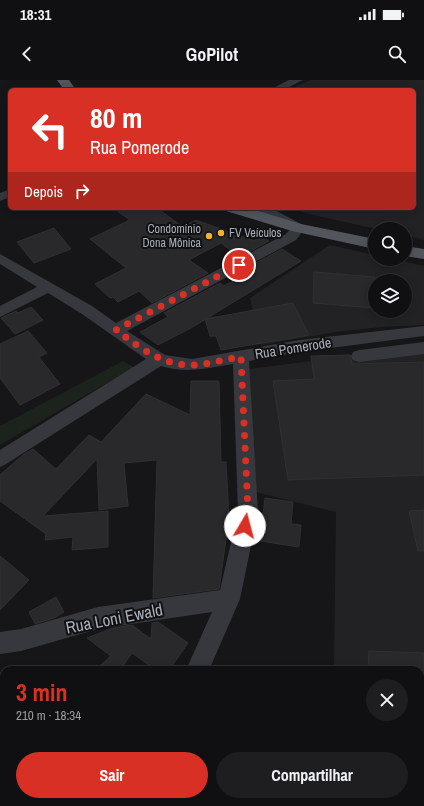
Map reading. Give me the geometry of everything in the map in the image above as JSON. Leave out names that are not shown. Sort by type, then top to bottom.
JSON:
[{"type":"main road","points":[[239,210],[298,228],[368,243]]},
{"type":"main road","points":[[412,251],[424,254]]},
{"type":"street","points":[[279,88],[298,80]]},
{"type":"street","points":[[116,330],[291,237],[298,228],[265,210]]},
{"type":"street","name":"Rua Pomerode","points":[[0,258],[87,310],[143,350],[159,359],[172,363],[192,365],[299,346],[424,331]]},
{"type":"street","points":[[0,312],[48,287]]},
{"type":"street","points":[[359,356],[424,348]]},
{"type":"street","points":[[199,666],[229,599],[248,512],[241,357]]},
{"type":"street","points":[[0,459],[159,359]]},
{"type":"street","name":"Rua Loni Ewald","points":[[0,643],[21,640],[98,618],[229,599]]},
{"type":"shaded area","points":[[311,80],[424,80],[424,240],[412,237],[412,222],[368,222],[368,227],[296,210],[416,210],[416,88],[292,88]]},
{"type":"shaded area","points":[[330,245],[368,253],[368,266],[412,266],[412,263],[424,266],[424,325],[381,327],[336,332],[261,345],[250,298]]},
{"type":"shaded area","points":[[424,347],[424,666],[334,666],[336,512],[256,492],[249,369]]},
{"type":"shaded area","points":[[123,361],[134,367],[0,445],[0,426]]},
{"type":"building","points":[[116,210],[160,210],[183,227],[196,220],[254,241],[260,235],[269,241],[240,257],[221,243],[189,260],[208,273],[152,303],[139,291],[118,302],[113,297],[110,298],[95,284],[126,268],[90,239],[130,220]]},
{"type":"building","points":[[54,228],[71,249],[34,263],[17,242]]},
{"type":"building","points":[[282,249],[301,261],[191,328],[158,345],[140,332],[168,317],[164,313],[220,283],[224,286],[256,268],[252,265]]},
{"type":"building","points":[[314,272],[368,276],[368,307],[313,303]]},
{"type":"building","points":[[293,303],[309,335],[221,350],[216,336],[210,336],[205,319]]},
{"type":"building","points":[[31,307],[43,320],[15,334],[1,318],[16,311],[18,313]]},
{"type":"building","points":[[28,331],[47,353],[39,357],[60,384],[20,405],[0,378],[0,344]]},
{"type":"building","points":[[350,355],[352,364],[424,362],[424,475],[288,480],[273,381],[314,379],[311,356]]},
{"type":"building","points":[[191,381],[219,381],[221,462],[226,462],[229,518],[219,589],[153,598],[157,460],[124,463],[128,506],[99,510],[97,459],[43,516],[108,511],[108,547],[72,550],[73,537],[45,540],[46,534],[0,501],[0,475],[24,454],[33,449],[56,469],[89,435],[101,442],[146,394],[190,415]]},
{"type":"building","points":[[265,498],[293,502],[291,524],[301,525],[299,547],[260,541]]},
{"type":"building","points":[[424,510],[424,551],[418,551],[409,511]]},
{"type":"building","points":[[0,556],[29,580],[0,610]]},
{"type":"building","points":[[56,597],[64,612],[54,618],[35,624],[29,612]]},
{"type":"building","points":[[158,622],[188,643],[172,666],[150,666],[132,653],[123,666],[100,666],[111,656],[87,638],[113,628],[132,625],[151,639],[152,623]]},
{"type":"building","points":[[369,651],[424,653],[424,666],[368,666]]},
{"type":"place","name":"FV Veículos","points":[[221,233]]},
{"type":"place","name":"Condomínio Dona Mônica","points":[[209,236]]},
{"type":"route","points":[[239,265],[116,330],[143,350],[159,359],[172,363],[192,365],[241,357],[248,512],[245,526]]}]
